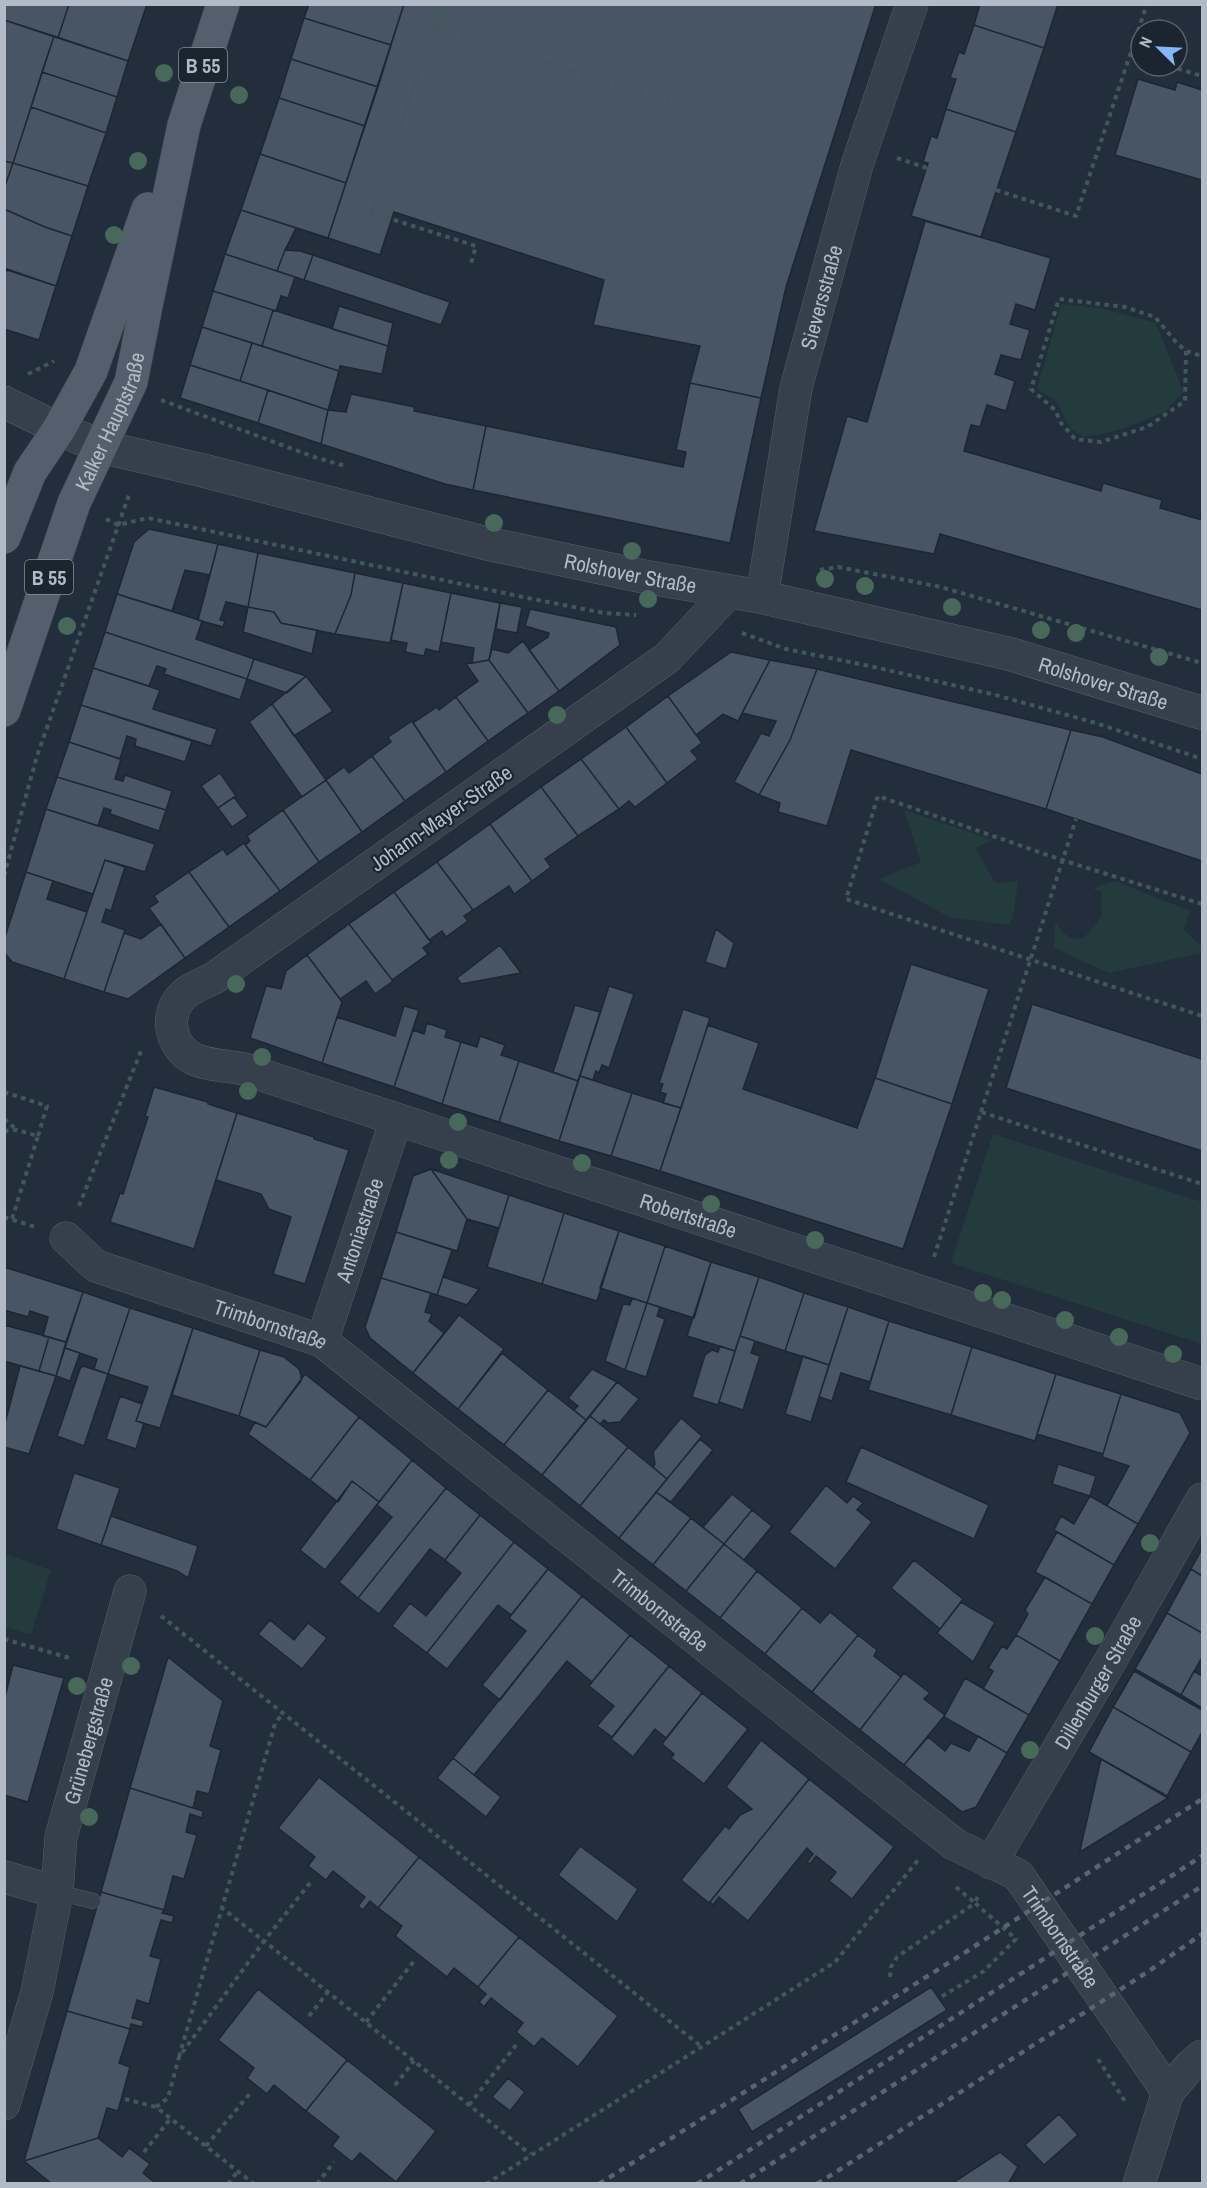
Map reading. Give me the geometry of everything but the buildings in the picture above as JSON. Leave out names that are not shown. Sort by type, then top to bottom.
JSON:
[{"type":"main road","name":"Kalker Hauptstraße","points":[[4,710],[74,502],[131,382],[184,125],[223,4]]},
{"type":"main road","name":"Kalker Hauptstraße","points":[[4,537],[30,472],[59,429],[91,370],[152,197],[184,125]]},
{"type":"street","name":"Sieversstraße","points":[[762,597],[796,388],[857,165],[912,4]]},
{"type":"street","points":[[4,402],[59,429]]},
{"type":"street","name":"Rolshover Straße","points":[[59,429],[102,447],[142,455],[485,543],[641,576],[762,597],[1010,654],[1203,712]]},
{"type":"street","name":"Johann-Mayer-Straße","points":[[178,1046],[172,1035],[173,1011],[179,1000],[191,990],[223,971],[667,658],[729,592]]},
{"type":"street","name":"Robertstraße","points":[[178,1046],[196,1060],[244,1069],[1203,1384]]},
{"type":"street","name":"Antoniastraße","points":[[322,1341],[396,1120]]},
{"type":"street","name":"Trimbornstraße","points":[[66,1238],[96,1266],[322,1341],[954,1844],[1018,1875],[1168,2092]]},
{"type":"street","name":"Dillenburger Straße","points":[[991,1863],[1203,1499]]},
{"type":"street","name":"Grünebergstraße","points":[[4,2104],[37,1992],[57,1892],[61,1837],[130,1591]]},
{"type":"street","points":[[5,1878],[57,1892]]},
{"type":"street","points":[[1139,2184],[1168,2092],[1190,2066],[1203,2056]]},
{"type":"lane","points":[[57,1892],[93,1901]]},
{"type":"path","points":[[441,4],[372,213],[476,246],[470,267]]},
{"type":"path","points":[[434,27],[786,138]]},
{"type":"path","points":[[996,190],[1076,216],[1129,58]]},
{"type":"path","points":[[897,158],[927,168]]},
{"type":"path","points":[[1186,351],[1185,401],[1147,427],[1101,442],[1075,439],[1061,423],[1055,410],[1031,389],[1059,299],[1125,307],[1155,317],[1186,351],[1203,356]]},
{"type":"path","points":[[154,397],[317,458],[350,467]]},
{"type":"path","points":[[4,876],[37,756],[142,455]]},
{"type":"path","points":[[118,525],[148,518],[604,613],[646,615]]},
{"type":"path","points":[[704,619],[730,626],[750,637],[786,650],[992,694],[1096,723],[1203,759]]},
{"type":"path","points":[[1203,904],[1062,860],[878,796],[846,899],[1203,1016]]},
{"type":"path","points":[[923,1292],[1076,819]]},
{"type":"path","points":[[66,1238],[144,1044],[162,1040],[178,1046]]},
{"type":"path","points":[[4,1092],[47,1106],[12,1219]]},
{"type":"path","points":[[981,1112],[1203,1184]]},
{"type":"path","points":[[4,1119],[17,1130]]},
{"type":"path","points":[[4,1131],[17,1130],[38,1136]]},
{"type":"path","points":[[4,1639],[108,1668]]},
{"type":"path","points":[[191,1640],[702,2047]]},
{"type":"path","points":[[156,2107],[168,2098],[275,1724],[283,1713]]},
{"type":"path","points":[[179,2057],[264,1941],[310,1883]]},
{"type":"path","points":[[486,2184],[835,1962],[889,1896]]},
{"type":"path","points":[[890,1977],[891,1967],[897,1957],[975,1903],[1017,1939],[984,1971],[941,1997]]},
{"type":"path","points":[[222,1908],[530,2154]]},
{"type":"path","points":[[366,2022],[414,1961]]},
{"type":"path","points":[[309,2016],[328,1992]]},
{"type":"path","points":[[469,2105],[516,2045]]},
{"type":"path","points":[[395,2085],[414,2061]]},
{"type":"path","points":[[206,2146],[252,2091]]},
{"type":"path","points":[[125,2099],[156,2107],[254,2184]]},
{"type":"path","points":[[144,2152],[171,2118]]},
{"type":"path","points":[[317,2184],[334,2162]]},
{"type":"path","points":[[228,2184],[238,2171]]},
{"type":"green space","points":[[1061,304],[1100,308],[1156,323],[1183,392],[1166,411],[1112,432],[1084,437],[1071,429],[1056,401],[1037,389]]},
{"type":"green space","points":[[904,810],[992,840],[975,848],[994,881],[1001,883],[1018,881],[1013,918],[1007,925],[949,917],[879,879],[921,862]]},
{"type":"green space","points":[[1115,881],[1190,911],[1184,930],[1202,947],[1202,953],[1109,973],[1054,948],[1055,923],[1067,936],[1084,938],[1102,916],[1101,892],[1092,888]]},
{"type":"green space","points":[[993,1134],[1202,1202],[1202,1344],[951,1263]]},
{"type":"green space","points":[[5,1554],[51,1570],[31,1635],[5,1627]]},
{"type":"railway","points":[[599,2184],[1202,1799]]},
{"type":"railway","points":[[697,2184],[1202,1856]]},
{"type":"railway","points":[[740,2184],[1202,1886]]},
{"type":"railway","points":[[817,2184],[1146,1973],[1202,1934]]}]
